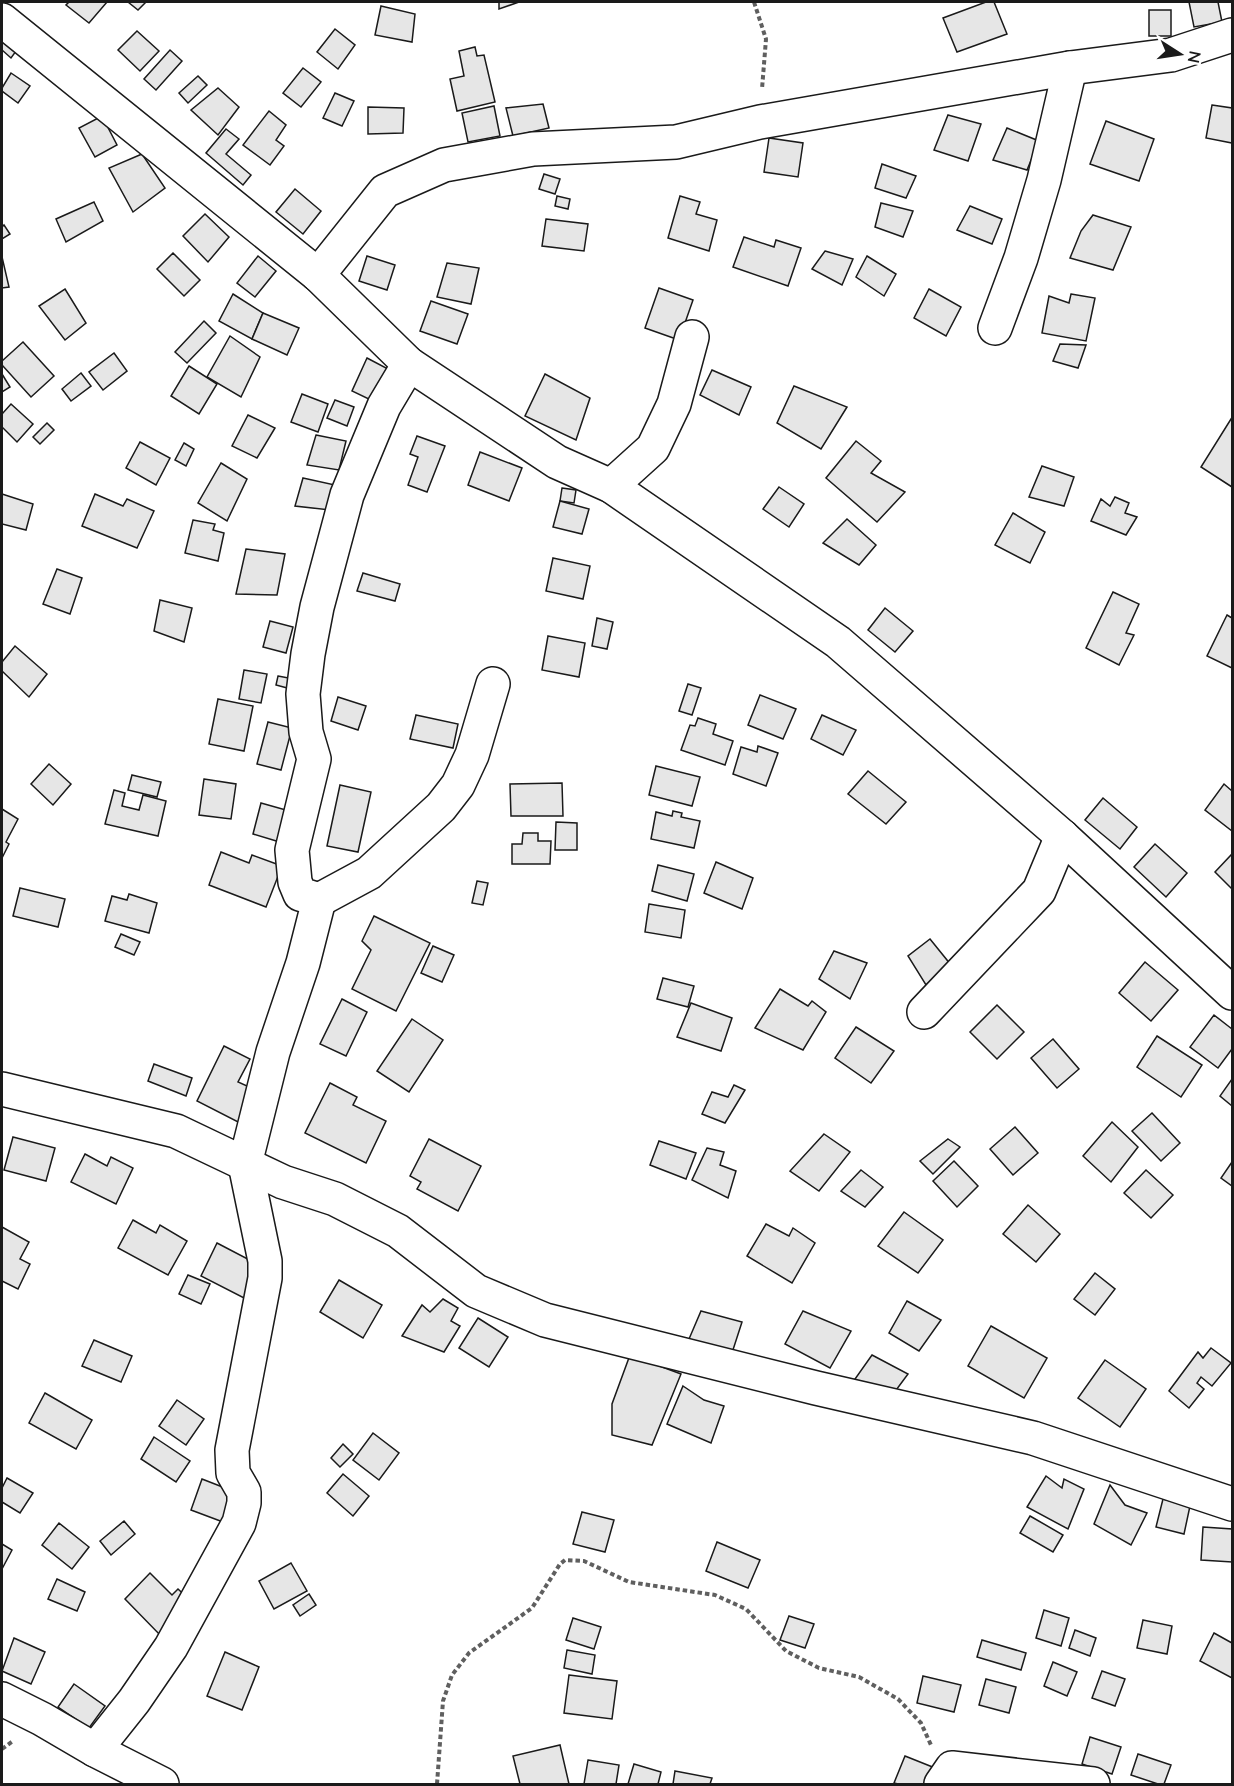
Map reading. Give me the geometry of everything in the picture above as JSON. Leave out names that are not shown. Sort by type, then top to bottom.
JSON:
[{"type":"street","points":[[2,20],[318,275],[409,364],[557,462],[611,486],[838,642],[1062,836],[1233,993]]},
{"type":"street","points":[[318,275],[385,191],[444,165],[533,149],[676,142],[760,122],[1070,68],[1171,55],[1233,35]]},
{"type":"street","points":[[995,328],[1021,258],[1044,180],[1070,68]]},
{"type":"street","points":[[611,486],[653,448],[674,404],[692,337]]},
{"type":"street","points":[[409,364],[384,406],[347,495],[317,608],[303,694],[306,732],[314,759],[295,837],[293,860],[295,882],[300,894],[320,900],[369,873],[441,807],[458,785],[472,755],[493,684]]},
{"type":"street","points":[[924,1012],[1039,891],[1062,836]]},
{"type":"street","points":[[95,1750],[134,1701],[171,1647],[239,1523],[244,1492],[233,1473],[232,1450],[265,1278],[265,1261],[245,1164],[273,1052],[303,963],[320,900]]},
{"type":"street","points":[[2,1089],[176,1131],[283,1182],[335,1199],[398,1231],[476,1291],[545,1320],[816,1388],[1033,1438],[1233,1504]]},
{"type":"street","points":[[2,1699],[162,1785]]},
{"type":"street","points":[[947,1776],[1092,1785]]},
{"type":"path","points":[[754,2],[766,39],[760,122]]},
{"type":"path","points":[[436,1785],[443,1701],[452,1675],[469,1653],[532,1608],[560,1564],[565,1560],[584,1562],[629,1582],[716,1595],[746,1609],[786,1651],[819,1668],[859,1677],[898,1699],[921,1723],[947,1776]]},
{"type":"building","points":[[69,2],[107,2],[89,23],[66,5]]},
{"type":"building","points":[[128,2],[146,2],[138,10]]},
{"type":"building","points":[[499,2],[519,2],[499,9]]},
{"type":"building","points":[[986,2],[994,2],[1007,34],[957,52],[943,18]]},
{"type":"building","points":[[1189,2],[1218,2],[1222,22],[1194,27]]},
{"type":"building","points":[[381,6],[415,14],[412,42],[375,35]]},
{"type":"building","points":[[1149,10],[1171,10],[1171,36],[1149,36]]},
{"type":"building","points":[[2,27],[22,43],[11,58],[2,50]]},
{"type":"building","points":[[335,29],[355,45],[338,69],[317,52]]},
{"type":"building","points":[[137,31],[159,51],[140,71],[118,50]]},
{"type":"building","points":[[475,47],[477,56],[484,55],[495,102],[457,111],[450,79],[464,76],[459,51]]},
{"type":"building","points":[[170,50],[182,61],[156,90],[144,79]]},
{"type":"building","points":[[303,68],[321,82],[301,107],[283,93]]},
{"type":"building","points":[[11,73],[30,86],[18,103],[2,91]]},
{"type":"building","points":[[198,76],[207,85],[188,103],[179,93]]},
{"type":"building","points":[[218,88],[239,107],[218,135],[191,110]]},
{"type":"building","points":[[335,93],[354,101],[342,126],[323,118]]},
{"type":"building","points":[[543,104],[549,128],[513,136],[506,108]]},
{"type":"building","points":[[1212,105],[1232,108],[1232,143],[1206,138]]},
{"type":"building","points":[[494,106],[500,136],[468,142],[462,113]]},
{"type":"building","points":[[368,107],[404,108],[403,133],[368,134]]},
{"type":"building","points":[[269,111],[286,125],[276,140],[284,146],[270,165],[243,145]]},
{"type":"building","points":[[948,115],[981,124],[968,161],[934,150]]},
{"type":"building","points":[[102,116],[117,145],[95,157],[79,128]]},
{"type":"building","points":[[1106,121],[1154,139],[1139,181],[1090,164]]},
{"type":"building","points":[[1007,128],[1039,141],[1027,170],[993,160]]},
{"type":"building","points":[[226,129],[239,139],[226,154],[251,175],[243,185],[206,153]]},
{"type":"building","points":[[769,138],[803,143],[798,177],[764,172]]},
{"type":"building","points":[[142,154],[165,188],[133,212],[109,168]]},
{"type":"building","points":[[882,164],[916,176],[906,198],[875,188]]},
{"type":"building","points":[[544,174],[560,179],[555,194],[539,189]]},
{"type":"building","points":[[295,189],[321,211],[303,234],[276,212]]},
{"type":"building","points":[[557,196],[570,199],[568,209],[555,206]]},
{"type":"building","points":[[680,196],[700,202],[696,214],[717,220],[709,251],[668,238]]},
{"type":"building","points":[[94,202],[103,221],[66,242],[56,219]]},
{"type":"building","points":[[881,203],[913,211],[903,237],[875,227]]},
{"type":"building","points":[[970,206],[1002,219],[992,244],[957,230]]},
{"type":"building","points":[[205,214],[229,237],[208,262],[183,236]]},
{"type":"building","points":[[1093,215],[1131,227],[1113,270],[1070,258],[1081,231]]},
{"type":"building","points":[[546,219],[588,224],[584,251],[542,246]]},
{"type":"building","points":[[4,225],[10,234],[2,239],[2,227]]},
{"type":"building","points":[[744,237],[774,247],[776,240],[801,248],[788,286],[733,267]]},
{"type":"building","points":[[825,251],[853,259],[842,285],[812,269]]},
{"type":"building","points":[[173,253],[200,280],[184,296],[157,269]]},
{"type":"building","points":[[258,256],[276,271],[255,297],[237,283]]},
{"type":"building","points":[[367,256],[395,265],[387,290],[359,281]]},
{"type":"building","points":[[867,256],[896,274],[884,296],[856,277]]},
{"type":"building","points":[[2,257],[9,287],[2,288]]},
{"type":"building","points":[[447,263],[479,268],[471,304],[437,297]]},
{"type":"building","points":[[659,288],[693,300],[679,340],[645,328]]},
{"type":"building","points":[[65,289],[86,323],[65,340],[39,306]]},
{"type":"building","points":[[929,289],[961,307],[946,336],[914,318]]},
{"type":"building","points":[[233,294],[263,313],[252,339],[219,321]]},
{"type":"building","points":[[1071,294],[1095,298],[1086,341],[1042,333],[1049,296],[1069,303]]},
{"type":"building","points":[[431,301],[468,314],[457,344],[420,331]]},
{"type":"building","points":[[263,313],[299,328],[287,355],[252,339]]},
{"type":"building","points":[[204,321],[216,333],[187,363],[175,352]]},
{"type":"building","points":[[230,336],[260,357],[241,397],[207,377]]},
{"type":"building","points":[[23,342],[54,376],[31,397],[2,365],[2,361]]},
{"type":"building","points":[[1060,344],[1086,345],[1078,368],[1053,361]]},
{"type":"building","points":[[114,353],[127,371],[103,390],[89,372]]},
{"type":"building","points":[[367,358],[390,370],[375,402],[352,391]]},
{"type":"building","points":[[189,366],[217,384],[199,414],[171,396]]},
{"type":"building","points":[[712,370],[751,387],[739,415],[700,395]]},
{"type":"building","points":[[81,373],[91,386],[71,401],[62,389]]},
{"type":"building","points":[[2,374],[10,387],[2,392]]},
{"type":"building","points":[[545,374],[590,398],[576,440],[525,416]]},
{"type":"building","points":[[794,386],[847,407],[821,449],[777,423]]},
{"type":"building","points":[[302,394],[328,404],[318,432],[291,422]]},
{"type":"building","points":[[335,400],[354,407],[347,426],[327,418]]},
{"type":"building","points":[[11,404],[33,424],[17,442],[2,427],[2,414]]},
{"type":"building","points":[[248,415],[275,428],[257,458],[232,446]]},
{"type":"building","points":[[1232,420],[1232,487],[1201,467]]},
{"type":"building","points":[[47,423],[54,430],[40,444],[33,437]]},
{"type":"building","points":[[316,435],[346,441],[339,470],[307,465]]},
{"type":"building","points":[[417,436],[445,446],[427,492],[408,485],[418,457],[410,454]]},
{"type":"building","points":[[856,441],[881,461],[871,473],[905,492],[877,522],[826,478]]},
{"type":"building","points":[[140,442],[170,458],[156,485],[126,468]]},
{"type":"building","points":[[184,443],[194,449],[186,466],[175,460]]},
{"type":"building","points":[[480,452],[522,468],[509,501],[468,485]]},
{"type":"building","points":[[221,463],[247,479],[227,521],[198,503]]},
{"type":"building","points":[[1042,466],[1074,477],[1064,506],[1029,497]]},
{"type":"building","points":[[303,478],[335,485],[330,510],[295,506]]},
{"type":"building","points":[[779,487],[804,504],[789,527],[763,509]]},
{"type":"building","points":[[562,488],[576,490],[574,503],[560,501]]},
{"type":"building","points":[[2,494],[33,504],[26,530],[2,524]]},
{"type":"building","points":[[95,494],[123,506],[127,499],[154,511],[137,548],[82,526]]},
{"type":"building","points":[[1115,497],[1129,503],[1125,513],[1137,517],[1126,535],[1091,521],[1101,499],[1110,506]]},
{"type":"building","points":[[560,501],[589,509],[582,534],[553,527]]},
{"type":"building","points":[[1013,513],[1045,532],[1030,563],[995,545]]},
{"type":"building","points":[[847,519],[876,545],[859,565],[823,543]]},
{"type":"building","points":[[193,520],[215,524],[213,530],[224,533],[218,561],[185,553]]},
{"type":"building","points":[[246,549],[285,554],[277,595],[236,594]]},
{"type":"building","points":[[553,558],[590,566],[583,599],[546,591]]},
{"type":"building","points":[[57,569],[82,578],[70,614],[43,604]]},
{"type":"building","points":[[363,573],[400,584],[395,601],[357,591]]},
{"type":"building","points":[[1113,592],[1139,604],[1126,633],[1134,635],[1119,665],[1086,648]]},
{"type":"building","points":[[160,600],[192,608],[184,642],[154,631]]},
{"type":"building","points":[[885,608],[913,631],[895,652],[868,630]]},
{"type":"building","points":[[1227,615],[1232,618],[1232,668],[1207,656]]},
{"type":"building","points":[[597,618],[613,622],[607,649],[592,646]]},
{"type":"building","points":[[270,621],[293,627],[286,653],[263,647]]},
{"type":"building","points":[[548,636],[585,643],[579,677],[542,670]]},
{"type":"building","points":[[15,646],[47,674],[29,697],[2,671],[2,662]]},
{"type":"building","points":[[244,670],[267,674],[261,703],[239,699]]},
{"type":"building","points":[[278,676],[294,679],[291,689],[276,685]]},
{"type":"building","points":[[688,684],[701,688],[692,715],[679,711]]},
{"type":"building","points":[[760,695],[796,709],[783,739],[748,725]]},
{"type":"building","points":[[338,697],[366,706],[358,730],[331,721]]},
{"type":"building","points":[[218,699],[253,706],[244,751],[209,744]]},
{"type":"building","points":[[416,715],[458,724],[453,748],[410,739]]},
{"type":"building","points":[[822,715],[856,730],[843,755],[811,739]]},
{"type":"building","points":[[698,718],[716,724],[713,734],[733,741],[725,765],[681,750],[690,725],[695,726]]},
{"type":"building","points":[[268,722],[292,728],[281,770],[257,764]]},
{"type":"building","points":[[758,746],[778,753],[766,786],[733,774],[741,747],[757,752]]},
{"type":"building","points":[[49,764],[71,784],[53,805],[31,784]]},
{"type":"building","points":[[656,766],[700,777],[692,806],[649,795]]},
{"type":"building","points":[[868,771],[906,802],[886,824],[848,794]]},
{"type":"building","points":[[132,775],[161,782],[157,797],[128,790]]},
{"type":"building","points":[[204,779],[236,784],[231,819],[199,815]]},
{"type":"building","points":[[562,783],[563,816],[511,816],[510,784]]},
{"type":"building","points":[[1224,784],[1232,791],[1232,831],[1205,810]]},
{"type":"building","points":[[340,785],[371,792],[358,852],[327,846]]},
{"type":"building","points":[[114,790],[125,793],[122,806],[139,810],[143,795],[166,801],[158,836],[105,824]]},
{"type":"building","points":[[1103,798],[1137,827],[1120,849],[1085,820]]},
{"type":"building","points":[[261,803],[293,812],[283,843],[253,834]]},
{"type":"building","points":[[2,809],[18,819],[6,842],[9,844],[2,858]]},
{"type":"building","points":[[673,811],[682,813],[681,817],[700,821],[694,848],[651,839],[656,812],[672,816]]},
{"type":"building","points":[[556,822],[577,823],[577,850],[555,850]]},
{"type":"building","points":[[523,833],[538,833],[538,841],[551,841],[550,864],[512,864],[512,844],[522,844]]},
{"type":"building","points":[[1155,844],[1187,873],[1166,897],[1134,867]]},
{"type":"building","points":[[221,852],[249,863],[252,855],[282,866],[266,907],[209,885]]},
{"type":"building","points":[[1232,854],[1232,889],[1215,872]]},
{"type":"building","points":[[716,862],[753,878],[742,909],[704,893]]},
{"type":"building","points":[[658,865],[694,874],[687,901],[652,891]]},
{"type":"building","points":[[477,881],[488,883],[483,905],[472,903]]},
{"type":"building","points":[[20,888],[65,899],[58,927],[13,916]]},
{"type":"building","points":[[129,894],[157,903],[149,933],[105,921],[112,896],[127,900]]},
{"type":"building","points":[[649,904],[685,910],[681,938],[645,932]]},
{"type":"building","points":[[374,916],[430,943],[396,1011],[352,989],[371,950],[362,941]]},
{"type":"building","points":[[121,934],[140,942],[134,955],[115,947]]},
{"type":"building","points":[[930,939],[951,965],[926,985],[908,956]]},
{"type":"building","points":[[433,946],[454,955],[442,982],[421,973]]},
{"type":"building","points":[[834,951],[867,963],[850,999],[819,979]]},
{"type":"building","points":[[1145,962],[1178,990],[1151,1021],[1119,993]]},
{"type":"building","points":[[663,978],[694,986],[688,1007],[657,999]]},
{"type":"building","points":[[780,989],[808,1006],[812,1001],[826,1012],[803,1050],[755,1028]]},
{"type":"building","points":[[342,999],[367,1012],[346,1056],[320,1044]]},
{"type":"building","points":[[691,1003],[732,1018],[721,1051],[677,1037]]},
{"type":"building","points":[[997,1005],[1024,1032],[997,1059],[970,1032]]},
{"type":"building","points":[[1214,1015],[1232,1029],[1232,1049],[1218,1068],[1190,1047]]},
{"type":"building","points":[[412,1019],[443,1040],[409,1092],[377,1071]]},
{"type":"building","points":[[856,1027],[894,1051],[871,1083],[835,1058]]},
{"type":"building","points":[[1157,1036],[1202,1065],[1181,1097],[1137,1067]]},
{"type":"building","points":[[1053,1039],[1079,1069],[1057,1088],[1031,1058]]},
{"type":"building","points":[[224,1046],[250,1059],[238,1082],[258,1091],[242,1124],[197,1101]]},
{"type":"building","points":[[154,1064],[192,1078],[186,1096],[148,1081]]},
{"type":"building","points":[[1232,1079],[1232,1106],[1220,1096]]},
{"type":"building","points":[[330,1083],[357,1097],[353,1105],[386,1121],[366,1163],[305,1133]]},
{"type":"building","points":[[734,1085],[745,1090],[725,1123],[702,1114],[712,1092],[728,1097]]},
{"type":"building","points":[[1152,1113],[1180,1143],[1161,1161],[1132,1131]]},
{"type":"building","points":[[1112,1122],[1138,1147],[1111,1182],[1083,1156]]},
{"type":"building","points":[[1015,1127],[1038,1153],[1013,1175],[990,1149]]},
{"type":"building","points":[[824,1134],[850,1152],[819,1191],[790,1171]]},
{"type":"building","points":[[13,1137],[55,1148],[46,1181],[4,1170]]},
{"type":"building","points":[[429,1139],[481,1166],[458,1211],[417,1189],[421,1182],[410,1176]]},
{"type":"building","points":[[948,1139],[960,1147],[933,1174],[920,1161]]},
{"type":"building","points":[[659,1141],[696,1153],[686,1179],[650,1165]]},
{"type":"building","points":[[707,1148],[724,1152],[720,1165],[736,1171],[728,1198],[692,1180]]},
{"type":"building","points":[[85,1154],[107,1166],[111,1157],[133,1168],[116,1204],[71,1182]]},
{"type":"building","points":[[954,1161],[978,1186],[957,1207],[933,1181]]},
{"type":"building","points":[[1232,1162],[1232,1186],[1221,1178]]},
{"type":"building","points":[[861,1170],[883,1187],[865,1207],[841,1191]]},
{"type":"building","points":[[1146,1170],[1173,1195],[1151,1218],[1124,1193]]},
{"type":"building","points":[[1028,1205],[1060,1234],[1036,1262],[1003,1234]]},
{"type":"building","points":[[904,1212],[943,1240],[918,1273],[878,1246]]},
{"type":"building","points":[[133,1220],[156,1233],[160,1225],[187,1241],[168,1275],[118,1248]]},
{"type":"building","points":[[766,1224],[789,1236],[793,1228],[815,1243],[792,1283],[747,1256]]},
{"type":"building","points":[[2,1227],[29,1242],[20,1259],[30,1264],[18,1289],[2,1281]]},
{"type":"building","points":[[217,1243],[263,1267],[246,1299],[201,1276]]},
{"type":"building","points":[[1095,1273],[1115,1289],[1095,1315],[1074,1299]]},
{"type":"building","points":[[188,1275],[210,1284],[201,1304],[179,1294]]},
{"type":"building","points":[[339,1280],[382,1305],[363,1338],[320,1312]]},
{"type":"building","points":[[443,1299],[458,1308],[451,1321],[460,1326],[444,1352],[402,1336],[422,1305],[430,1312]]},
{"type":"building","points":[[907,1301],[941,1320],[919,1351],[889,1333]]},
{"type":"building","points":[[701,1311],[742,1322],[731,1356],[689,1339]]},
{"type":"building","points":[[803,1311],[851,1331],[830,1368],[785,1344]]},
{"type":"building","points":[[478,1318],[508,1337],[489,1367],[459,1348]]},
{"type":"building","points":[[991,1326],[1047,1358],[1024,1398],[968,1366]]},
{"type":"building","points":[[94,1340],[132,1356],[121,1382],[82,1366]]},
{"type":"building","points":[[1211,1348],[1231,1363],[1212,1386],[1201,1377],[1197,1383],[1204,1389],[1189,1408],[1169,1391],[1198,1352],[1203,1358]]},
{"type":"building","points":[[630,1355],[681,1374],[652,1445],[612,1435],[612,1404]]},
{"type":"building","points":[[872,1355],[908,1374],[888,1401],[855,1379]]},
{"type":"building","points":[[1105,1360],[1146,1389],[1120,1427],[1078,1398]]},
{"type":"building","points":[[683,1386],[704,1400],[724,1406],[711,1443],[667,1424]]},
{"type":"building","points":[[45,1393],[92,1420],[76,1449],[29,1423]]},
{"type":"building","points":[[177,1400],[204,1419],[186,1445],[159,1426]]},
{"type":"building","points":[[373,1433],[399,1453],[379,1480],[353,1460]]},
{"type":"building","points":[[154,1437],[190,1461],[176,1482],[141,1459]]},
{"type":"building","points":[[343,1444],[353,1454],[340,1467],[331,1458]]},
{"type":"building","points":[[343,1474],[369,1496],[353,1516],[327,1493]]},
{"type":"building","points":[[1046,1476],[1062,1488],[1064,1479],[1084,1489],[1068,1529],[1027,1507]]},
{"type":"building","points":[[7,1478],[33,1493],[20,1513],[2,1502],[2,1488]]},
{"type":"building","points":[[202,1479],[243,1495],[231,1525],[191,1510]]},
{"type":"building","points":[[1110,1485],[1125,1505],[1147,1513],[1131,1545],[1094,1524]]},
{"type":"building","points":[[1163,1499],[1190,1506],[1184,1534],[1156,1527]]},
{"type":"building","points":[[582,1512],[614,1520],[605,1552],[573,1544]]},
{"type":"building","points":[[1030,1516],[1063,1535],[1053,1552],[1020,1533]]},
{"type":"building","points":[[124,1521],[135,1534],[111,1555],[100,1541]]},
{"type":"building","points":[[59,1523],[89,1547],[72,1569],[42,1545]]},
{"type":"building","points":[[1203,1527],[1232,1529],[1232,1562],[1201,1560]]},
{"type":"building","points":[[717,1542],[760,1560],[748,1588],[706,1571]]},
{"type":"building","points":[[2,1544],[12,1550],[2,1569]]},
{"type":"building","points":[[291,1563],[307,1591],[274,1609],[259,1581]]},
{"type":"building","points":[[150,1573],[172,1595],[178,1589],[193,1603],[161,1636],[125,1599]]},
{"type":"building","points":[[57,1579],[85,1592],[77,1611],[48,1599]]},
{"type":"building","points":[[309,1594],[316,1605],[300,1616],[293,1605]]},
{"type":"building","points":[[1044,1610],[1069,1618],[1061,1646],[1036,1638]]},
{"type":"building","points":[[789,1616],[814,1624],[805,1648],[780,1640]]},
{"type":"building","points":[[573,1618],[601,1627],[594,1649],[566,1640]]},
{"type":"building","points":[[1143,1620],[1172,1626],[1167,1654],[1137,1648]]},
{"type":"building","points":[[1075,1630],[1096,1638],[1090,1656],[1069,1648]]},
{"type":"building","points":[[1214,1633],[1232,1643],[1232,1678],[1200,1661]]},
{"type":"building","points":[[14,1638],[45,1652],[31,1684],[2,1671]]},
{"type":"building","points":[[982,1640],[1026,1653],[1021,1670],[977,1657]]},
{"type":"building","points":[[567,1650],[595,1655],[592,1674],[564,1668]]},
{"type":"building","points":[[225,1652],[259,1667],[242,1710],[207,1696]]},
{"type":"building","points":[[1053,1662],[1077,1672],[1067,1696],[1044,1686]]},
{"type":"building","points":[[1102,1671],[1125,1679],[1115,1706],[1092,1698]]},
{"type":"building","points":[[569,1675],[617,1681],[612,1719],[564,1713]]},
{"type":"building","points":[[923,1676],[961,1685],[954,1712],[917,1703]]},
{"type":"building","points":[[986,1679],[1016,1687],[1009,1713],[979,1705]]},
{"type":"building","points":[[74,1684],[105,1706],[89,1728],[58,1707]]},
{"type":"building","points":[[1090,1737],[1121,1747],[1112,1774],[1082,1764]]},
{"type":"building","points":[[560,1745],[569,1784],[520,1784],[513,1756]]},
{"type":"building","points":[[1138,1754],[1171,1765],[1164,1784],[1131,1775]]},
{"type":"building","points":[[905,1756],[940,1770],[934,1784],[894,1783]]},
{"type":"building","points":[[588,1760],[619,1765],[616,1784],[584,1784]]},
{"type":"building","points":[[634,1764],[661,1772],[658,1784],[628,1784]]},
{"type":"building","points":[[675,1771],[712,1778],[710,1784],[673,1784]]}]
